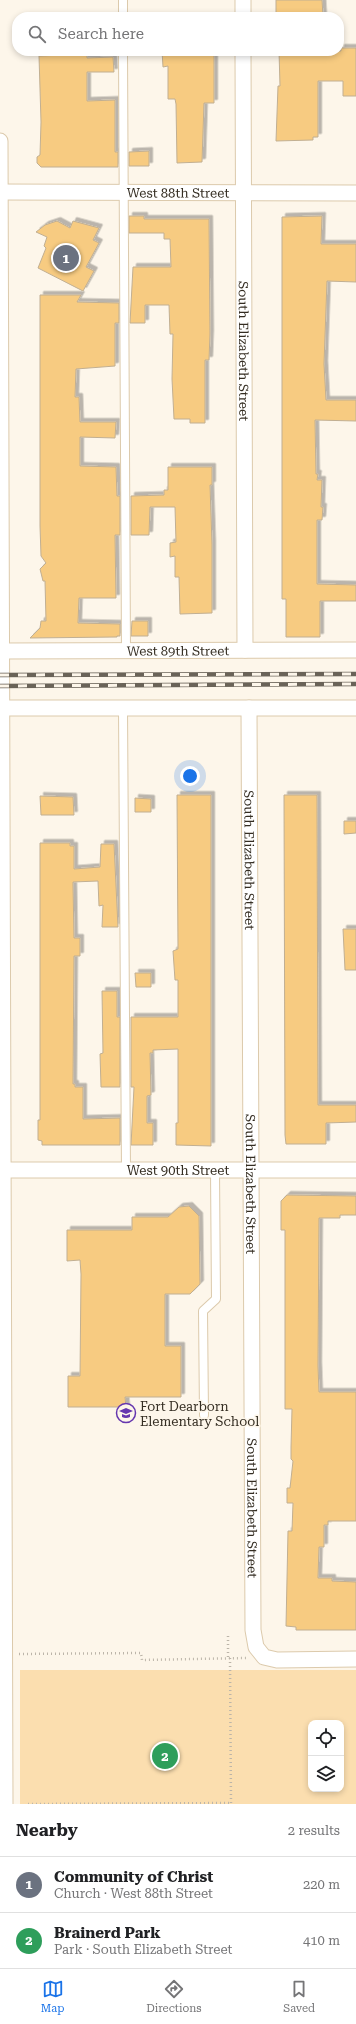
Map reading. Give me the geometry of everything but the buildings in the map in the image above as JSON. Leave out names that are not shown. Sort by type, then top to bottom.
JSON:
[{"type":"street","points":[[243,0],[243,12]]},
{"type":"street","name":"South Elizabeth Street","points":[[243,56],[245,650]]},
{"type":"street","points":[[0,141],[2,1780],[5,1804]]},
{"type":"street","name":"West 88th Street","points":[[0,192],[356,193]]},
{"type":"street","name":"West 89th Street","points":[[1,650],[356,650]]},
{"type":"street","points":[[1,708],[356,708]]},
{"type":"street","name":"South Elizabeth Street","points":[[249,708],[253,1630],[256,1647],[264,1657]]},
{"type":"street","name":"West 90th Street","points":[[1,1170],[356,1170]]},
{"type":"street","points":[[264,1657],[277,1660],[356,1659]]},
{"type":"lane","points":[[123,0],[123,12]]},
{"type":"lane","points":[[123,56],[126,650]]},
{"type":"lane","points":[[123,708],[126,1170]]},
{"type":"lane","points":[[204,1415],[203,1311],[216,1299],[215,1170]]},
{"type":"path","points":[[28,1804],[230,1803],[228,1636]]},
{"type":"path","points":[[28,1654],[142,1653],[142,1660],[264,1657]]},
{"type":"shaded area","points":[[20,1670],[356,1670],[356,1804],[20,1804]]},
{"type":"railway","points":[[0,675],[356,674]]},
{"type":"railway","points":[[0,686],[356,684]]},
{"type":"place","name":"Community of Christ","points":[[66,258]]},
{"type":"place","name":"Fort Dearborn Elementary School","points":[[126,1413]]},
{"type":"place","name":"Brainerd Park","points":[[165,1756]]}]
